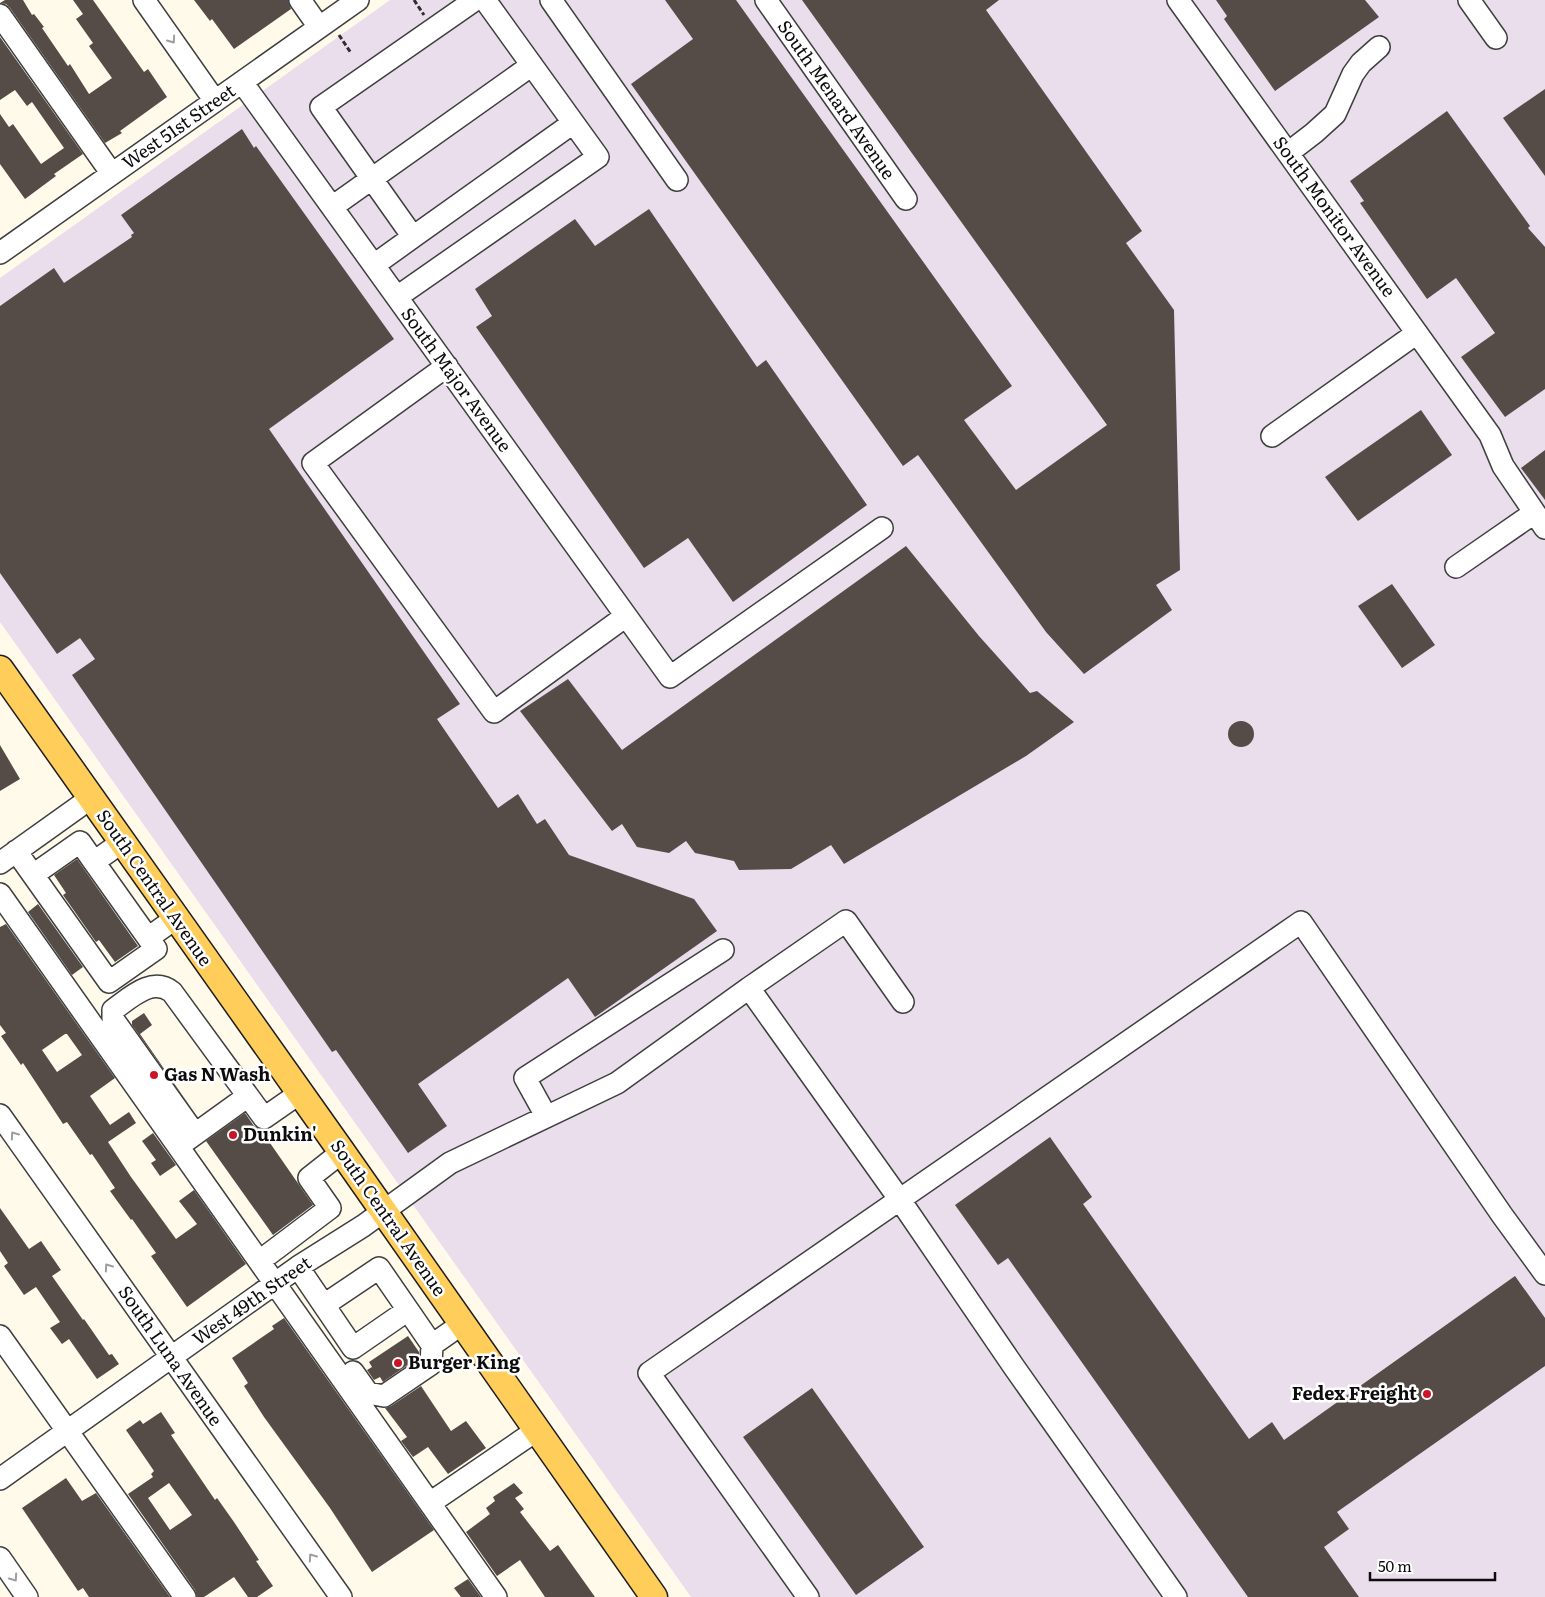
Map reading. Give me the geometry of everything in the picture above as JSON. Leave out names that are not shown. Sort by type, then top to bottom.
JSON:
[{"type":"main road","name":"South Central Avenue","points":[[0,669],[654,1597]]},
{"type":"street","points":[[144,0],[215,101]]},
{"type":"street","points":[[300,0],[329,31]]},
{"type":"street","name":"West 51st Street","points":[[3,245],[112,174],[242,82],[329,31],[358,0]]},
{"type":"street","points":[[413,237],[321,107],[475,0]]},
{"type":"street","points":[[397,297],[598,157],[485,0]]},
{"type":"street","points":[[551,0],[677,180]]},
{"type":"street","name":"South Menard Avenue","points":[[766,0],[906,199]]},
{"type":"street","name":"South Monitor Avenue","points":[[1178,0],[1490,434],[1503,466],[1539,521]]},
{"type":"street","points":[[1470,0],[1496,38]]},
{"type":"street","points":[[0,15],[112,174]]},
{"type":"street","points":[[1288,153],[1314,134],[1335,114],[1353,74],[1361,63],[1379,47]]},
{"type":"street","points":[[332,207],[532,65]]},
{"type":"street","name":"South Major Avenue","points":[[242,82],[670,677],[882,528]]},
{"type":"street","points":[[374,265],[573,123]]},
{"type":"street","points":[[1272,436],[1417,332]]},
{"type":"street","points":[[447,366],[313,463],[494,712],[626,616]]},
{"type":"street","points":[[1456,567],[1539,521]]},
{"type":"street","points":[[33,875],[80,842],[156,949],[109,982],[33,875],[8,857],[91,798]]},
{"type":"street","points":[[94,862],[122,842]]},
{"type":"street","points":[[0,894],[496,1597]]},
{"type":"street","points":[[148,938],[176,918]]},
{"type":"street","name":"West 49th Street","points":[[0,1479],[298,1267],[383,1211],[450,1162],[617,1083],[846,921],[903,1002]]},
{"type":"street","points":[[808,1597],[649,1373],[1301,922],[1502,1215],[1545,1274]]},
{"type":"street","points":[[546,1116],[524,1078],[723,950]]},
{"type":"street","points":[[248,1096],[191,1137],[113,1018],[113,1010],[140,991],[154,986],[165,986],[172,992],[248,1096],[264,1118],[300,1093]]},
{"type":"street","points":[[749,988],[900,1200],[1014,1367],[1176,1597]]},
{"type":"street","name":"South Luna Avenue","points":[[0,1115],[340,1597]]},
{"type":"street","points":[[269,1254],[330,1208],[309,1178],[342,1152]]},
{"type":"street","points":[[298,1267],[353,1348],[408,1310]]},
{"type":"street","points":[[379,1268],[408,1310],[432,1345],[431,1364],[384,1396],[368,1393],[326,1334],[327,1309],[379,1268]]},
{"type":"street","points":[[432,1345],[462,1324]]},
{"type":"street","points":[[0,1336],[185,1597]]},
{"type":"street","points":[[430,1503],[536,1430]]},
{"type":"street","points":[[0,1558],[27,1597]]},
{"type":"path","points":[[414,0],[429,21]]},
{"type":"path","points":[[329,31],[351,53]]},
{"type":"shaded area","points":[[390,0],[1545,0],[1545,1597],[691,1597],[0,622],[0,278]]},
{"type":"building","points":[[5,0],[23,0],[32,15],[34,14],[44,27],[42,28],[68,66],[70,64],[89,94],[112,78],[89,46],[93,43],[76,19],[83,14],[73,0],[93,0],[144,72],[148,69],[167,97],[120,131],[122,133],[105,143],[10,8],[6,4],[0,3]]},
{"type":"building","points":[[194,0],[288,0],[291,9],[234,49],[212,19],[210,21]]},
{"type":"building","points":[[665,0],[736,0],[1012,386],[964,420],[1016,490],[1107,425],[802,0],[999,0],[986,10],[1142,231],[1126,243],[1174,310],[1180,570],[1156,585],[1172,610],[1084,674],[1046,632],[918,455],[903,466],[631,84],[693,39]]},
{"type":"building","points":[[1216,0],[1365,0],[1379,17],[1275,91],[1224,19],[1227,16]]},
{"type":"building","points":[[0,37],[83,154],[54,174],[56,176],[25,199],[0,164],[0,114],[9,127],[13,124],[41,164],[64,148],[32,102],[27,106],[15,90],[0,100]]},
{"type":"building","points":[[1545,89],[1545,176],[1503,118]]},
{"type":"building","points":[[1447,111],[1530,226],[1528,228],[1545,247],[1545,389],[1505,417],[1461,357],[1495,333],[1456,278],[1427,299],[1360,203],[1364,201],[1350,181]]},
{"type":"building","points":[[242,129],[394,339],[269,429],[460,704],[437,719],[498,808],[518,794],[537,824],[545,819],[569,855],[694,899],[717,931],[595,1017],[568,978],[418,1084],[447,1126],[408,1153],[336,1050],[332,1052],[72,675],[95,659],[80,638],[57,654],[0,573],[0,306],[54,268],[64,283],[132,237],[131,235],[134,233],[121,215]]},
{"type":"building","points":[[649,209],[757,367],[766,360],[867,505],[733,602],[688,538],[644,568],[476,327],[492,316],[475,289],[575,219],[595,246]]},
{"type":"building","points":[[1421,410],[1452,455],[1358,521],[1325,477]]},
{"type":"building","points":[[1545,450],[1545,500],[1521,468]]},
{"type":"building","points":[[906,546],[979,636],[1030,693],[1037,691],[1074,722],[1026,756],[844,864],[831,845],[791,869],[739,870],[734,861],[695,853],[686,841],[669,853],[637,847],[622,824],[612,831],[520,711],[568,679],[622,750]]},
{"type":"building","points":[[1392,584],[1435,645],[1402,668],[1358,606]]},
{"type":"building","points":[[1241,721],[1250,725],[1254,734],[1250,743],[1241,747],[1232,743],[1228,734],[1232,725]]},
{"type":"building","points":[[0,745],[20,779],[0,791]]},
{"type":"building","points":[[77,859],[138,946],[115,962],[99,940],[96,942],[63,895],[66,893],[54,875]]},
{"type":"building","points":[[38,904],[83,967],[72,975],[28,912]]},
{"type":"building","points":[[6,924],[115,1078],[90,1096],[110,1125],[129,1112],[136,1123],[108,1142],[176,1239],[197,1224],[179,1201],[194,1190],[246,1264],[187,1307],[151,1256],[156,1253],[110,1191],[115,1188],[92,1154],[90,1155],[67,1122],[63,1124],[23,1063],[21,1065],[1,1036],[6,1033],[0,1025],[0,927]],"holes":[[[67,1034],[82,1055],[57,1072],[42,1050]]]},
{"type":"building","points":[[144,1013],[152,1025],[140,1034],[194,1112],[132,1025],[132,1021]]},
{"type":"building","name":"Gas N Wash","points":[[245,1113],[254,1126],[261,1130],[313,1205],[273,1235],[206,1141]]},
{"type":"building","points":[[153,1133],[176,1165],[160,1176],[151,1163],[156,1160],[142,1141]]},
{"type":"building","name":"Fedex Freight","points":[[1050,1137],[1092,1197],[1083,1204],[1249,1439],[1272,1422],[1284,1440],[1515,1276],[1545,1318],[1545,1366],[1337,1512],[1349,1529],[1324,1547],[1359,1597],[1248,1597],[1008,1258],[998,1265],[955,1205]]},
{"type":"building","points":[[0,1208],[29,1249],[41,1241],[61,1270],[52,1276],[109,1355],[112,1354],[119,1364],[97,1379],[69,1339],[62,1344],[50,1328],[60,1322],[36,1287],[24,1295],[4,1266],[8,1263],[0,1251]]},
{"type":"building","points":[[284,1318],[434,1530],[372,1572],[330,1508],[264,1417],[244,1386],[248,1383],[232,1358],[274,1329],[272,1326]]},
{"type":"building","name":"Burger King","points":[[408,1336],[419,1352],[419,1357],[383,1382],[380,1377],[374,1380],[367,1370],[372,1367],[369,1362]]},
{"type":"building","points":[[421,1386],[451,1431],[466,1421],[486,1448],[448,1474],[428,1447],[413,1457],[401,1441],[407,1437],[385,1408]]},
{"type":"building","points":[[812,1388],[924,1547],[856,1595],[743,1437]]},
{"type":"building","points":[[161,1412],[175,1433],[171,1435],[215,1500],[217,1498],[234,1522],[259,1560],[256,1561],[273,1586],[257,1597],[248,1597],[234,1577],[204,1597],[197,1597],[195,1590],[128,1494],[153,1477],[151,1474],[154,1471],[126,1430],[140,1420],[143,1424]],"holes":[[[169,1483],[192,1515],[170,1530],[148,1498]]]},
{"type":"building","points":[[66,1478],[82,1501],[96,1493],[170,1597],[89,1597],[83,1588],[78,1591],[22,1508]]},
{"type":"building","points":[[514,1483],[523,1493],[515,1498],[524,1509],[520,1512],[550,1551],[558,1545],[595,1597],[545,1597],[520,1560],[497,1576],[466,1532],[490,1514],[486,1508],[495,1501],[493,1497]]},
{"type":"building","points":[[468,1579],[481,1597],[461,1597],[454,1588]]},
{"type":"place","name":"Gas N Wash","points":[[154,1075]]},
{"type":"place","name":"Dunkin'","points":[[233,1135]]},
{"type":"place","name":"Burger King","points":[[398,1363]]},
{"type":"place","name":"Fedex Freight","points":[[1427,1394]]}]
